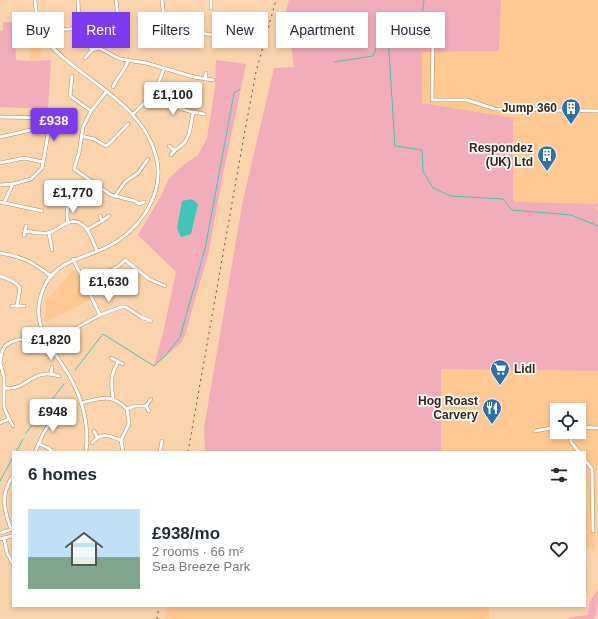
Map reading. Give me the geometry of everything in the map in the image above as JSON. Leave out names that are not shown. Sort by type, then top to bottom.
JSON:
[{"type":"street","points":[[35,0],[39,25],[43,36],[50,45],[82,73],[107,91],[133,114],[145,130],[156,157],[158,178],[155,194],[150,206],[136,225],[118,241],[98,251],[73,259],[61,266],[51,276],[42,294],[39,306],[39,318],[44,336],[70,378],[81,403],[87,436],[86,451]]},
{"type":"street","points":[[64,29],[74,28],[78,26],[78,0]]},
{"type":"street","points":[[116,0],[117,12]]},
{"type":"street","points":[[162,0],[165,29],[212,35]]},
{"type":"street","points":[[211,0],[211,8]]},
{"type":"street","points":[[85,58],[92,50],[99,48],[116,57],[213,80]]},
{"type":"street","points":[[433,48],[432,100],[467,100],[495,109],[598,111]]},
{"type":"street","points":[[113,87],[116,79],[123,73],[128,60]]},
{"type":"street","points":[[133,114],[151,96],[158,84],[164,68]]},
{"type":"street","points":[[205,79],[206,73]]},
{"type":"street","points":[[72,76],[70,96],[91,111]]},
{"type":"street","points":[[112,77],[116,79]]},
{"type":"street","points":[[70,173],[74,168],[80,153],[83,127],[91,111],[107,91]]},
{"type":"street","points":[[151,96],[163,104],[177,109],[204,114]]},
{"type":"street","points":[[171,155],[174,150],[185,142],[190,129],[193,113]]},
{"type":"street","points":[[0,117],[51,118],[42,168],[31,179],[13,184],[0,185]]},
{"type":"street","points":[[0,137],[35,129],[41,118]]},
{"type":"street","points":[[81,136],[94,139],[106,146],[128,124]]},
{"type":"street","points":[[169,146],[174,150]]},
{"type":"street","points":[[0,164],[24,158],[43,162]]},
{"type":"street","points":[[115,196],[125,182],[138,173],[148,159]]},
{"type":"street","points":[[143,165],[148,168]]},
{"type":"street","points":[[74,168],[111,195],[135,201],[139,204],[144,202]]},
{"type":"street","points":[[4,203],[13,184]]},
{"type":"street","points":[[68,223],[66,215],[69,205],[70,192]]},
{"type":"street","points":[[62,197],[69,197]]},
{"type":"street","points":[[0,202],[42,211]]},
{"type":"street","points":[[100,216],[102,222]]},
{"type":"street","points":[[88,229],[102,222],[109,216]]},
{"type":"street","points":[[25,231],[49,233],[68,223],[77,222],[88,229],[98,251]]},
{"type":"street","points":[[24,236],[26,226]]},
{"type":"street","points":[[49,233],[52,250]]},
{"type":"street","points":[[0,253],[33,262],[51,276]]},
{"type":"street","points":[[121,256],[145,277],[165,286]]},
{"type":"street","points":[[73,259],[100,315]]},
{"type":"street","points":[[84,284],[119,266],[125,260]]},
{"type":"street","points":[[0,276],[16,283],[19,286],[18,306]]},
{"type":"street","points":[[153,288],[156,282]]},
{"type":"street","points":[[12,306],[24,306]]},
{"type":"street","points":[[68,332],[100,315],[114,309],[126,307],[141,317],[151,321]]},
{"type":"street","points":[[13,426],[8,419],[4,407],[5,388],[0,359],[5,346],[17,340],[33,339],[44,336]]},
{"type":"street","points":[[0,344],[5,346]]},
{"type":"street","points":[[111,358],[123,364]]},
{"type":"street","points":[[113,398],[111,382],[112,375],[118,362]]},
{"type":"street","points":[[51,374],[52,367]]},
{"type":"street","points":[[5,388],[15,388],[24,384],[33,377],[51,374],[59,376]]},
{"type":"street","points":[[0,378],[4,377]]},
{"type":"street","points":[[81,403],[102,398],[113,398],[118,400],[127,409],[129,424],[122,440],[124,451]]},
{"type":"street","points":[[146,406],[150,399]]},
{"type":"street","points":[[127,409],[135,406],[146,406]]},
{"type":"street","points":[[146,406],[149,411]]},
{"type":"street","points":[[36,451],[44,432],[60,409]]},
{"type":"street","points":[[56,416],[63,420]]},
{"type":"street","points":[[0,423],[8,419]]},
{"type":"street","points":[[586,427],[598,428]]},
{"type":"street","points":[[535,431],[550,428]]},
{"type":"street","points":[[94,431],[97,437]]},
{"type":"street","points":[[92,443],[97,437],[108,436],[122,440]]},
{"type":"street","points":[[571,439],[571,442],[578,451]]},
{"type":"street","points":[[160,451],[162,441]]},
{"type":"street","points":[[40,444],[52,451]]},
{"type":"street","points":[[586,461],[592,469],[593,532]]},
{"type":"street","points":[[0,533],[12,529],[4,506],[6,490],[12,478]]},
{"type":"street","points":[[0,539],[12,536]]},
{"type":"street","points":[[4,538],[7,553],[12,562]]},
{"type":"shaded area","points":[[289,0],[501,0],[499,51],[422,52],[422,103],[513,118],[513,198],[515,202],[598,204],[598,371],[441,369],[441,451],[205,451],[204,428],[243,200],[274,68],[294,67],[291,48],[368,48],[368,12],[286,12]]},
{"type":"shaded area","points":[[501,0],[598,0],[598,204],[515,203],[513,198],[422,104],[422,52],[499,51]]},
{"type":"shaded area","points":[[3,22],[12,22],[12,48],[15,48],[16,60],[51,60],[48,109],[0,107],[0,31],[3,30]]},
{"type":"shaded area","points":[[29,48],[40,48],[41,59],[30,60]]},
{"type":"shaded area","points":[[216,60],[246,64],[209,251],[185,335],[181,343],[154,366],[163,333],[176,272],[138,235],[162,194],[169,178],[198,155],[207,138],[215,88]]},
{"type":"shaded area","points":[[74,269],[90,300],[44,323],[46,301]]},
{"type":"shaded area","points":[[441,369],[598,371],[595,549],[586,548],[586,451],[441,451]]},
{"type":"shaded area","points":[[598,589],[597,610],[594,619],[568,619],[588,615],[590,601]]},
{"type":"shaded area","points":[[167,607],[489,607],[489,619],[165,619]]},
{"type":"water","points":[[192,199],[198,204],[191,234],[181,237],[177,228],[182,201]]},
{"type":"waterway","points":[[422,12],[424,0]]},
{"type":"waterway","points":[[334,62],[373,56],[379,40],[388,37],[395,146],[422,150],[423,171],[433,188],[451,196],[503,199],[512,210],[571,215],[598,226]]},
{"type":"waterway","points":[[75,370],[103,334],[154,366],[166,355],[180,337],[205,249],[234,93],[240,89]]},
{"type":"waterway","points":[[26,433],[64,384]]},
{"type":"waterway","points":[[17,451],[23,439]]},
{"type":"waterway","points":[[0,481],[12,459]]},
{"type":"railway","points":[[188,451],[256,72],[276,0]]},
{"type":"railway","points":[[157,619],[159,607]]},
{"type":"place","name":"Jump 360","points":[[571,125]]},
{"type":"place","name":"Respondez (UK) Ltd","points":[[547,172]]},
{"type":"place","name":"Lidl","points":[[500,386]]},
{"type":"place","name":"Hog Roast Carvery","points":[[492,425]]}]
